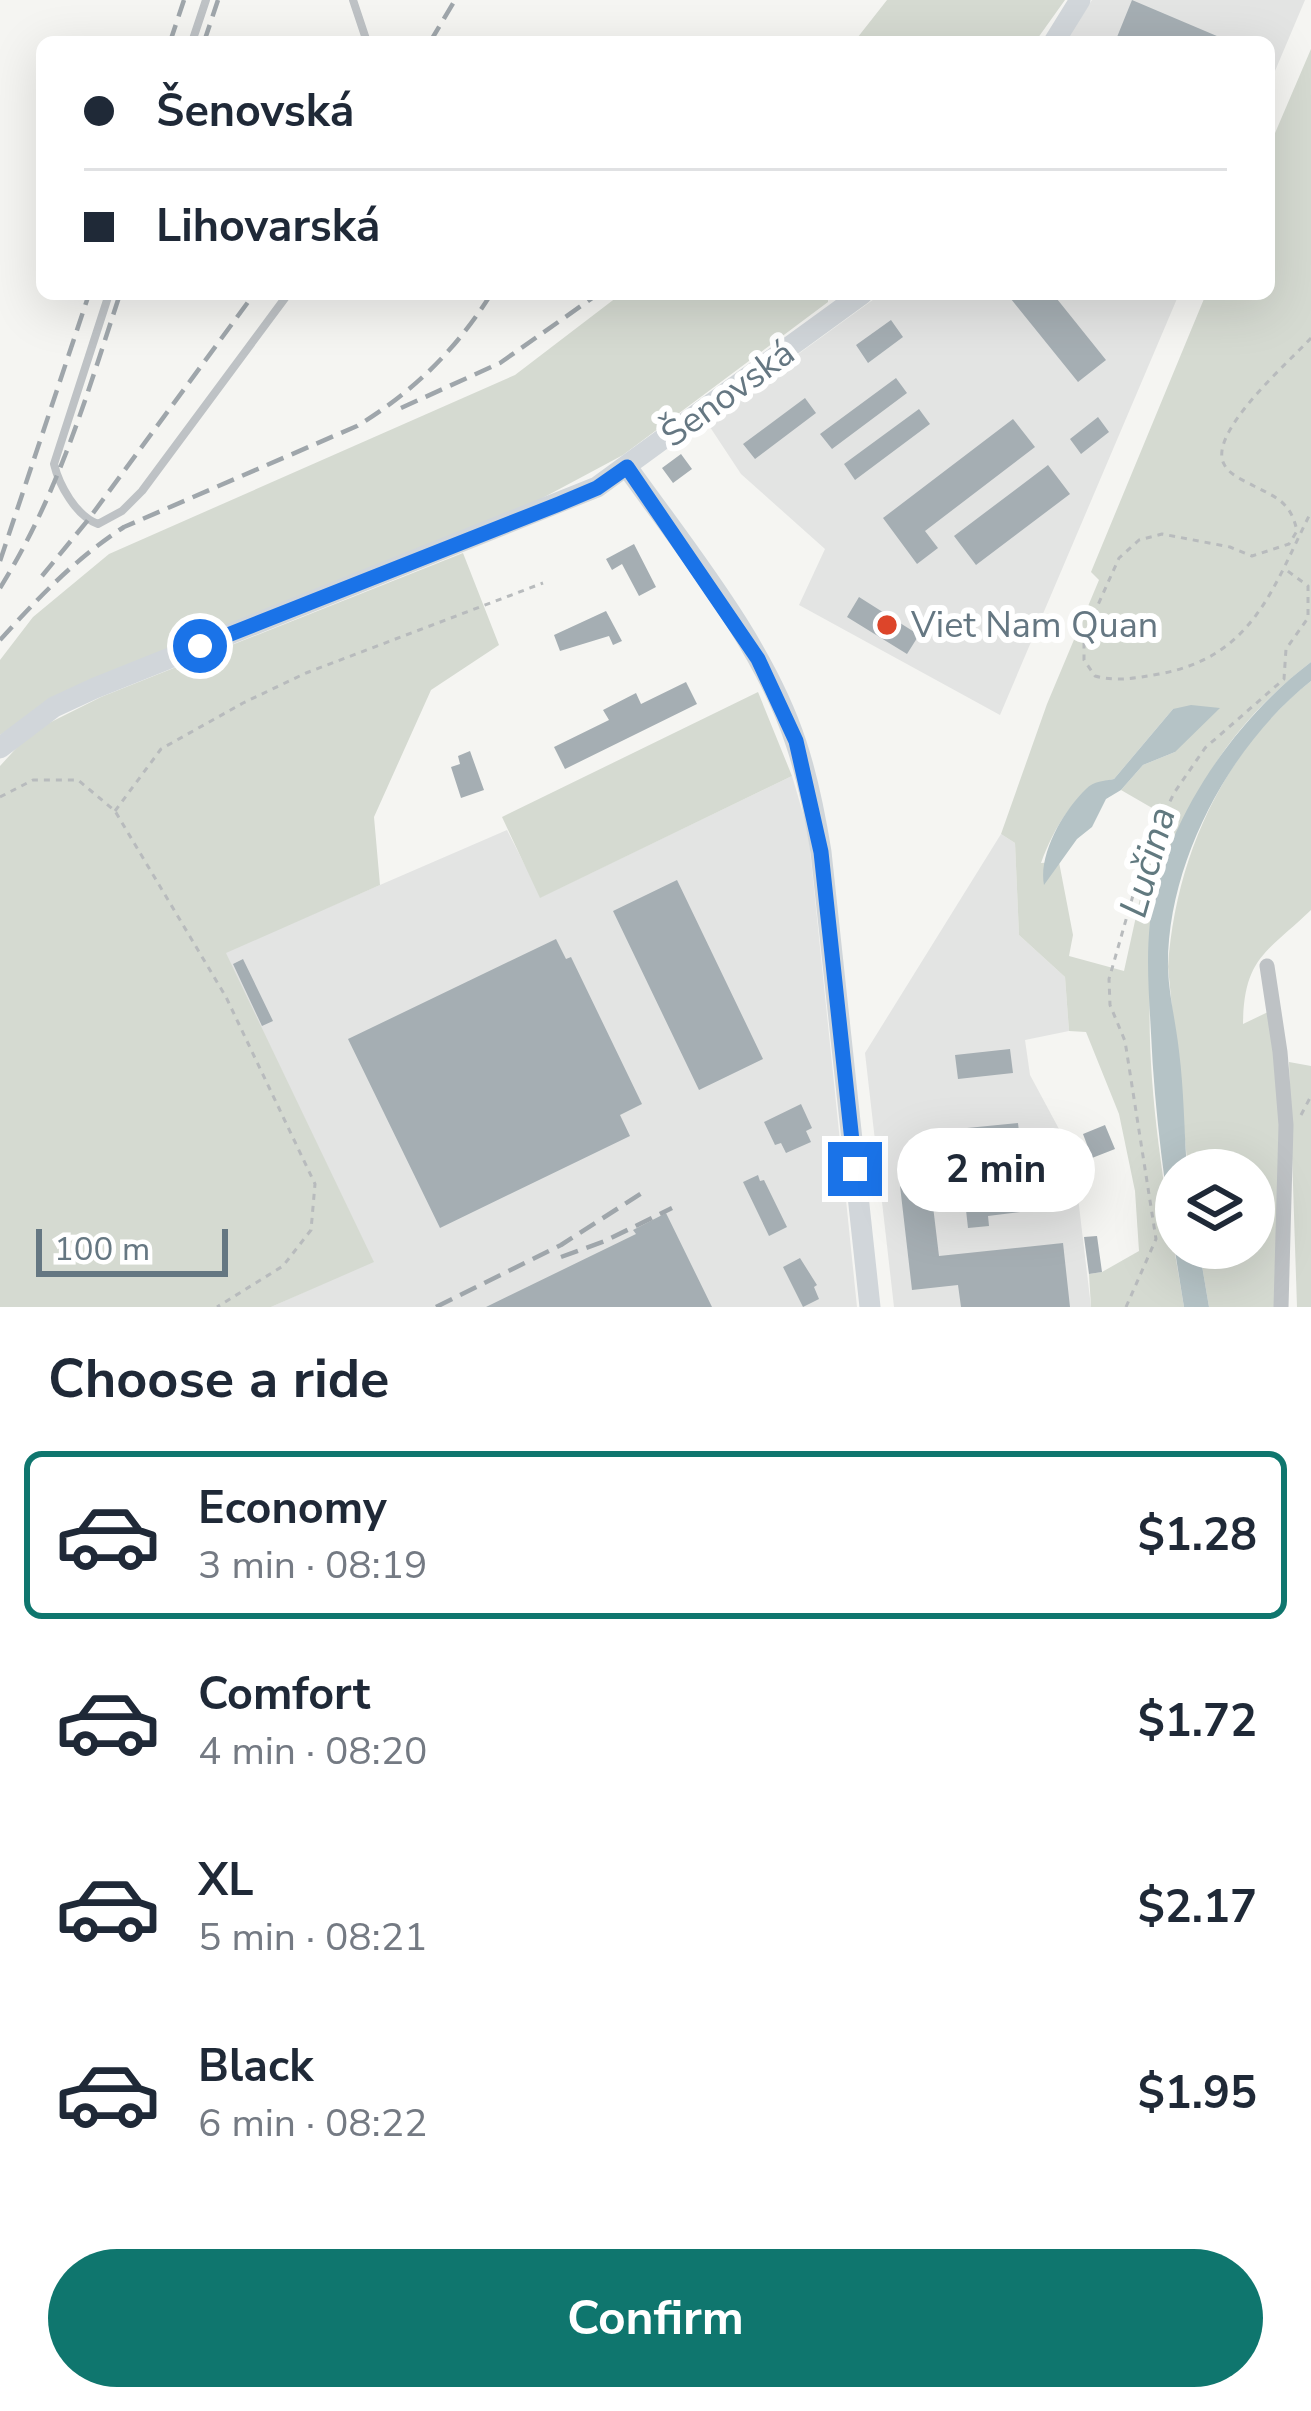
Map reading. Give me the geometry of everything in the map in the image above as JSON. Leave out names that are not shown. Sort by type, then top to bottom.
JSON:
[{"type":"street","points":[[1058,36],[1080,0]]},
{"type":"street","name":"Šenovská","points":[[0,748],[54,707],[94,688],[597,488],[854,300]]},
{"type":"street","points":[[627,467],[758,659],[796,741],[821,852],[870,1307]]},
{"type":"street","points":[[1267,966],[1286,1125],[1281,1307]]},
{"type":"lane","points":[[194,36],[206,0]]},
{"type":"lane","points":[[353,0],[366,36]]},
{"type":"lane","points":[[107,300],[54,464],[58,481],[88,520],[98,524],[122,511],[142,491],[284,300]]},
{"type":"path","points":[[1311,338],[1232,424],[1221,443],[1223,464],[1234,475],[1280,498],[1293,513],[1297,530],[1289,544],[1252,556],[1162,534],[1139,540],[1119,558],[1084,636],[1084,660],[1095,676],[1116,681],[1169,672],[1214,656],[1243,632],[1276,590],[1311,512]]},
{"type":"path","points":[[1126,1307],[1156,1239],[1125,1041],[1108,990],[1144,857],[1174,793],[1205,748],[1284,679],[1286,649],[1308,618],[1308,586],[1284,568]]},
{"type":"path","points":[[115,811],[161,749],[242,703],[306,673],[543,583]]},
{"type":"path","points":[[0,797],[33,780],[78,780],[115,811],[226,997],[315,1184],[311,1229],[284,1266],[217,1307]]},
{"type":"path","points":[[1286,1125],[1303,1114],[1311,1096]]},
{"type":"shaded area","points":[[887,0],[1065,0],[1039,36],[859,36]]},
{"type":"shaded area","points":[[1092,0],[1305,0],[1275,71],[1275,36],[1069,36]]},
{"type":"shaded area","points":[[1311,49],[1311,662],[1242,728],[1195,800],[1166,877],[1152,959],[1150,1044],[1159,1149],[1155,1149],[1155,1269],[1178,1269],[1184,1307],[1091,1307],[1089,1274],[1102,1272],[1139,1251],[1135,1191],[1119,1114],[1086,1032],[1069,1031],[1065,977],[1019,935],[1015,843],[1001,834],[1047,704],[1099,580],[1091,572],[1204,300],[1275,300],[1275,133]],"holes":[[[1173,709],[1175,752],[1143,765],[1121,790],[1159,812],[1124,971],[1069,956],[1073,935],[1059,862],[1041,863],[1068,811],[1089,790],[1114,779]]]},
{"type":"shaded area","points":[[613,300],[828,300],[623,455],[522,509],[58,699],[0,735],[0,660],[33,617],[109,554],[515,375]]},
{"type":"shaded area","points":[[873,300],[1176,300],[1000,715],[799,605],[825,549],[741,474],[706,421]]},
{"type":"shaded area","points":[[463,553],[499,645],[431,690],[374,817],[380,885],[226,953],[374,1262],[271,1307],[0,1307],[0,766],[31,732],[101,697]]},
{"type":"shaded area","points":[[1311,662],[1311,681],[1254,738],[1208,810],[1178,889],[1168,969],[1186,1149],[1161,1149],[1148,950],[1157,885],[1169,848],[1206,777],[1282,686]]},
{"type":"shaded area","points":[[1311,681],[1311,910],[1260,958],[1244,1002],[1243,1024],[1268,1012],[1281,1108],[1277,1307],[1209,1307],[1203,1269],[1275,1269],[1275,1149],[1186,1149],[1168,967],[1181,886],[1193,847],[1229,773],[1280,708]]},
{"type":"shaded area","points":[[758,692],[792,776],[540,898],[502,817]]},
{"type":"shaded area","points":[[1191,705],[1220,708],[1175,752],[1143,765],[1106,799],[1092,827],[1077,839],[1044,885],[1049,847],[1078,798],[1092,784],[1114,779],[1173,709]]},
{"type":"shaded area","points":[[792,776],[808,830],[857,1307],[271,1307],[373,1261],[225,952],[507,830],[541,897]]},
{"type":"shaded area","points":[[1001,834],[1015,843],[1019,935],[1065,977],[1069,1031],[1025,1040],[1030,1075],[1073,1155],[1091,1307],[894,1307],[865,1053]]},
{"type":"shaded area","points":[[1289,1062],[1311,1066],[1311,1307],[1297,1307]]},
{"type":"shaded area","points":[[1178,1269],[1203,1269],[1209,1307],[1184,1307]]},
{"type":"building","points":[[1132,0],[1217,36],[1117,36]]},
{"type":"building","points":[[1012,300],[1058,300],[1106,360],[1078,382]]},
{"type":"building","points":[[891,320],[903,337],[868,363],[856,345]]},
{"type":"building","points":[[896,378],[907,393],[832,449],[820,434]]},
{"type":"building","points":[[805,398],[816,413],[755,459],[743,444]]},
{"type":"building","points":[[919,409],[930,424],[855,480],[844,464]]},
{"type":"building","points":[[1098,417],[1109,432],[1081,454],[1070,439]]},
{"type":"building","points":[[1013,419],[1035,447],[925,531],[938,548],[917,564],[883,518]]},
{"type":"building","points":[[681,454],[692,469],[673,483],[662,468]]},
{"type":"building","points":[[1048,465],[1070,494],[976,565],[954,536]]},
{"type":"building","points":[[634,544],[656,587],[639,596],[622,564],[612,570],[606,559]]},
{"type":"building","points":[[859,597],[919,635],[907,654],[847,617]]},
{"type":"building","points":[[606,611],[622,641],[613,645],[609,636],[560,651],[554,635]]},
{"type":"building","points":[[686,682],[697,704],[565,769],[554,747],[609,720],[603,710],[636,693],[641,704]]},
{"type":"building","points":[[470,751],[484,790],[461,798],[451,767],[460,764],[458,756]]},
{"type":"building","points":[[677,880],[763,1059],[699,1090],[613,911]]},
{"type":"building","points":[[556,939],[566,959],[571,957],[642,1104],[620,1115],[630,1136],[440,1228],[348,1039]]},
{"type":"building","points":[[243,959],[273,1021],[262,1026],[233,964]]},
{"type":"building","points":[[1010,1049],[1013,1073],[958,1079],[955,1055]]},
{"type":"building","points":[[801,1104],[812,1128],[806,1131],[811,1142],[786,1153],[781,1143],[775,1145],[764,1122]]},
{"type":"building","points":[[1018,1123],[1028,1211],[988,1216],[989,1226],[968,1228],[957,1129]]},
{"type":"building","points":[[1105,1125],[1115,1149],[1092,1158],[1083,1134]]},
{"type":"building","points":[[929,1173],[939,1256],[1063,1243],[1070,1307],[961,1307],[958,1285],[912,1290],[899,1177]]},
{"type":"building","points":[[758,1175],[787,1227],[769,1236],[743,1182]]},
{"type":"building","points":[[666,1213],[712,1307],[486,1307],[636,1234],[633,1230]]},
{"type":"building","points":[[1097,1236],[1102,1272],[1089,1274],[1084,1237]]},
{"type":"building","points":[[800,1258],[817,1285],[819,1299],[803,1307],[783,1267]]},
{"type":"railway","points":[[172,36],[184,0]]},
{"type":"railway","points":[[206,36],[218,0]]},
{"type":"railway","points":[[434,36],[455,0]]},
{"type":"railway","points":[[0,561],[87,300]]},
{"type":"railway","points":[[0,588],[55,481],[118,300]]},
{"type":"railway","points":[[42,576],[250,300]]},
{"type":"railway","points":[[0,640],[74,565],[124,527],[357,426],[377,413],[448,351],[487,300]]},
{"type":"railway","points":[[401,408],[500,363],[589,300]]},
{"type":"railway","points":[[436,1307],[561,1245],[645,1191]]},
{"type":"railway","points":[[561,1257],[672,1208]]},
{"type":"place","name":"Viet Nam Quan","points":[[887,625]]},
{"type":"route","points":[[200,646],[559,504],[597,488],[627,467],[758,659],[796,741],[821,852],[855,1169]]},
{"type":"water label","name":"Lučina","points":[[1148,862]]}]
